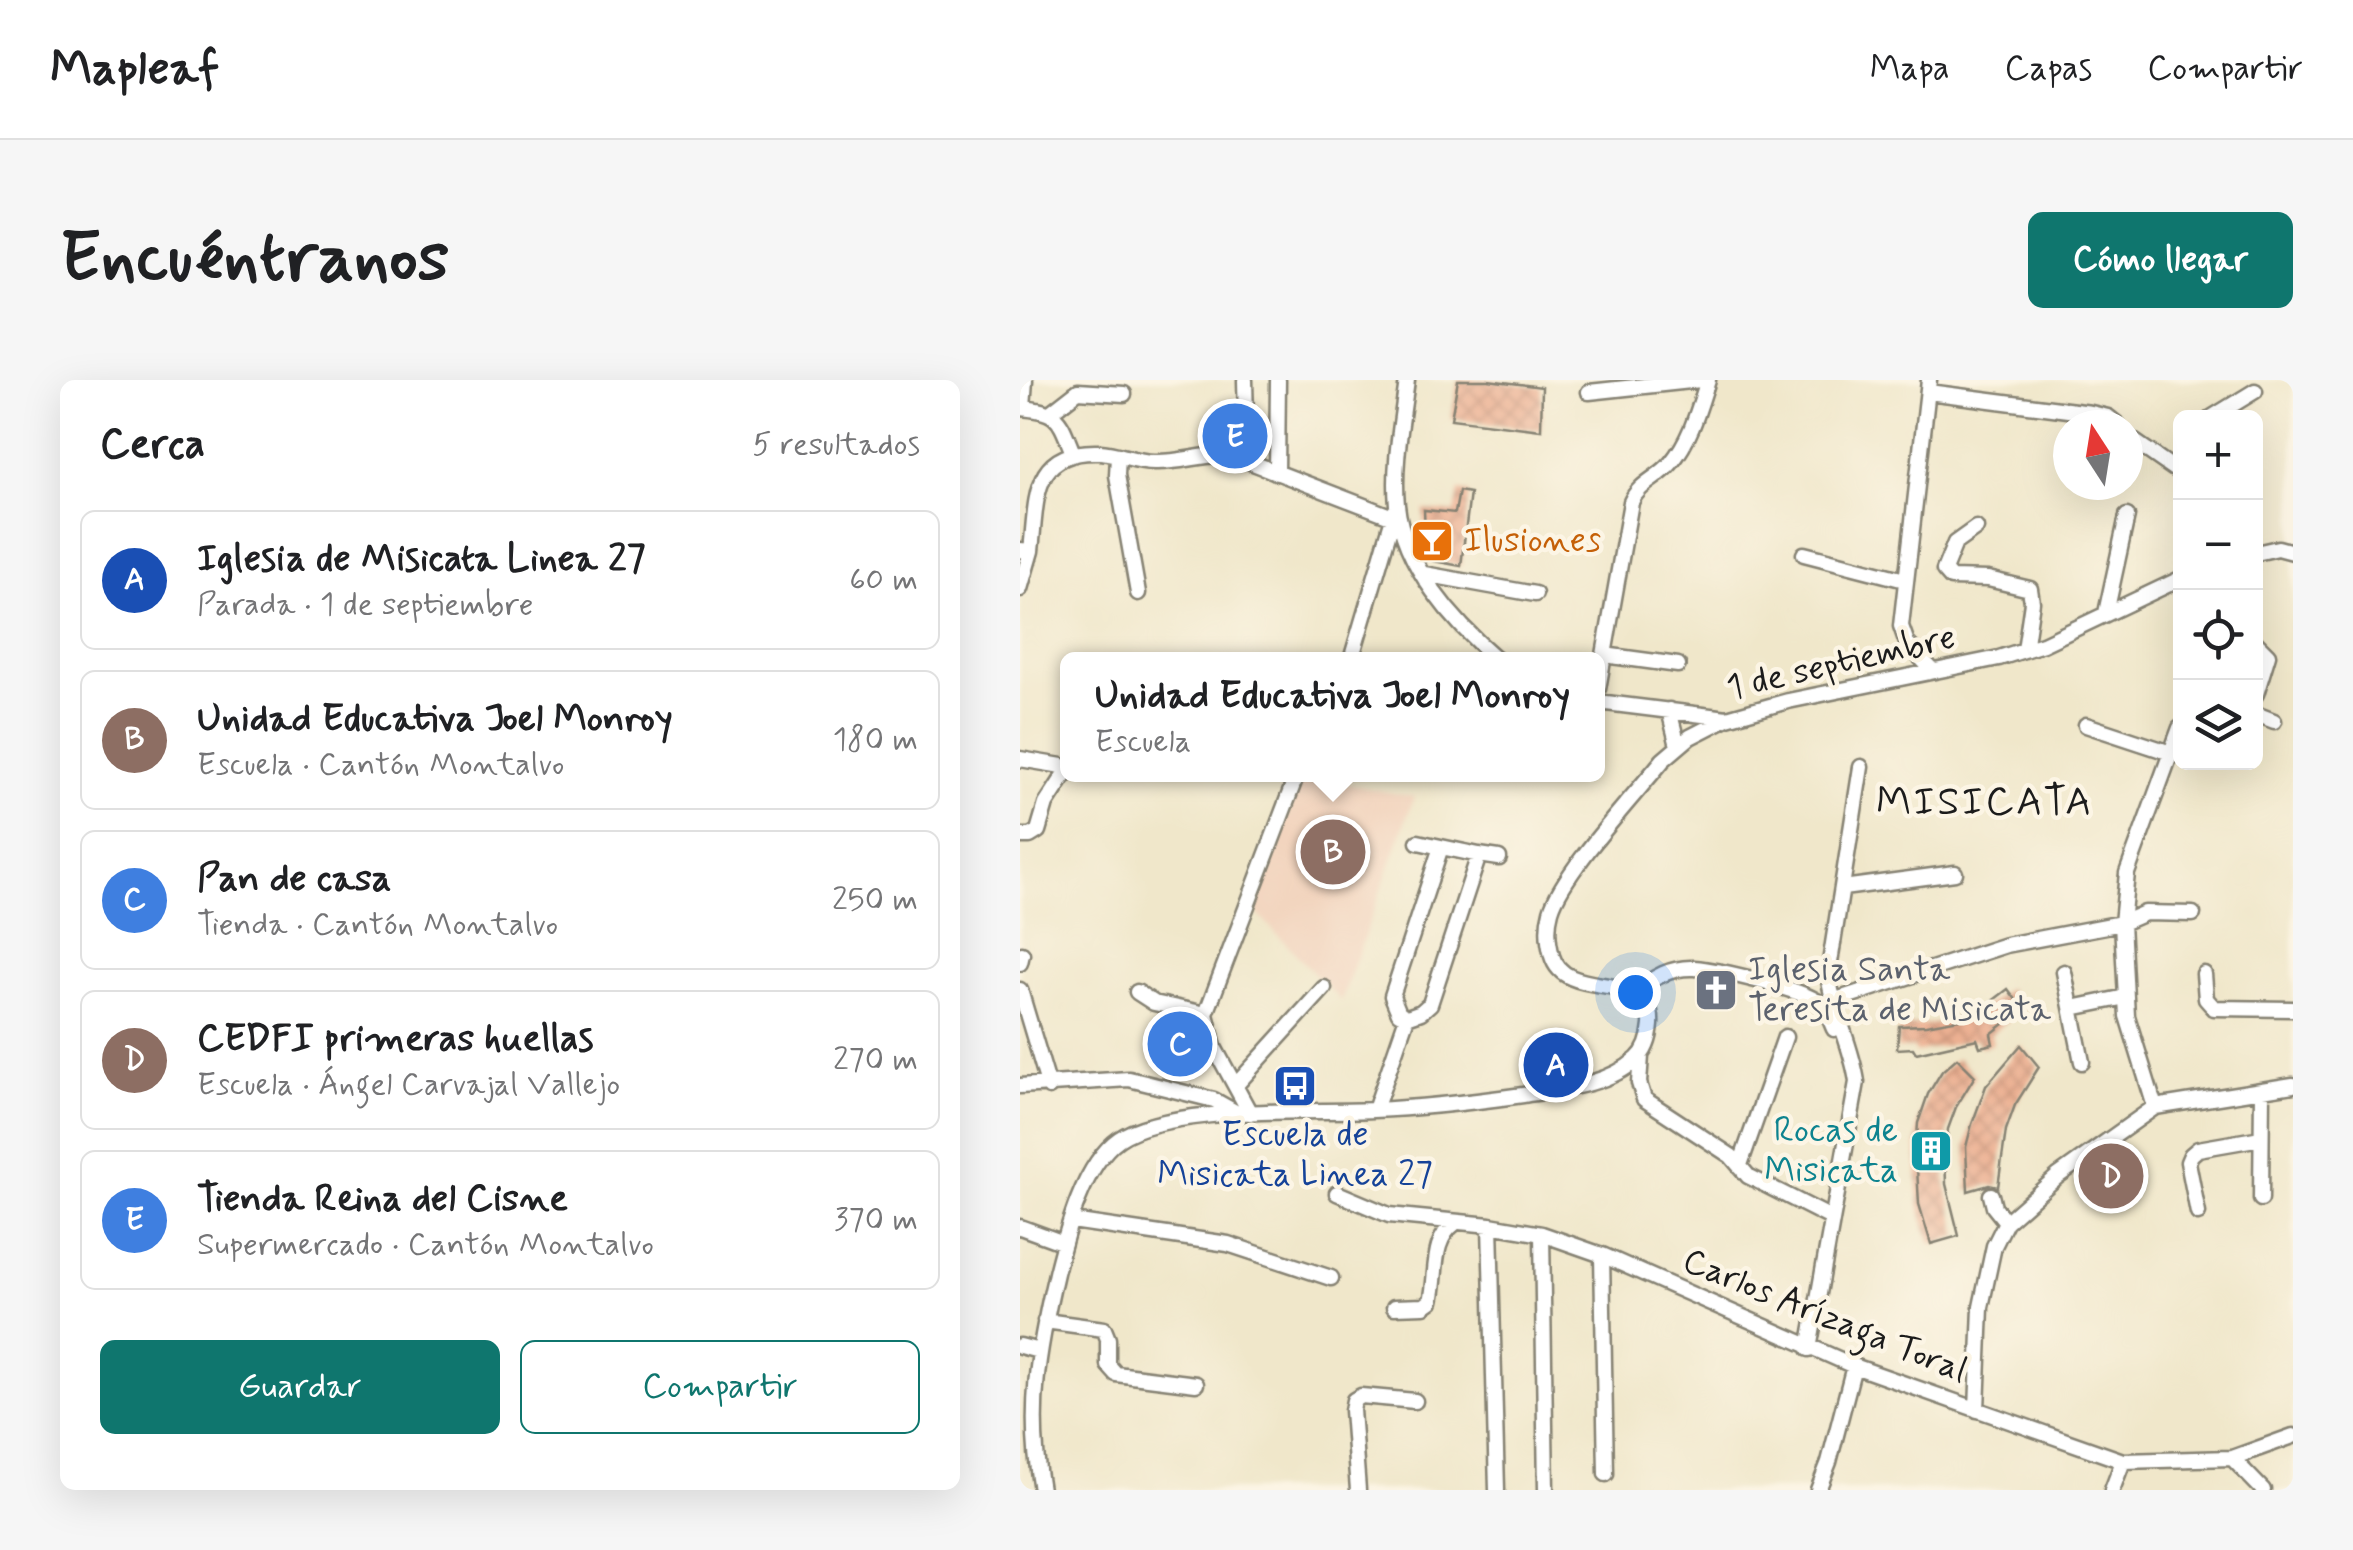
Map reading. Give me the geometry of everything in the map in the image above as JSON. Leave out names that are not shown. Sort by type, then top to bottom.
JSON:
[{"type":"street","points":[[1025,380],[1022,408],[1051,412],[1059,419],[1073,453]]},
{"type":"street","points":[[1244,380],[1247,460]]},
{"type":"street","points":[[1274,472],[1275,380]]},
{"type":"street","points":[[1352,652],[1395,512],[1407,380]]},
{"type":"street","points":[[1589,392],[1700,380]]},
{"type":"street","points":[[1605,652],[1630,502],[1641,486],[1670,465],[1684,444],[1708,380]]},
{"type":"street","points":[[1933,671],[1907,643],[1901,626],[1928,386],[2068,410]]},
{"type":"street","points":[[1051,412],[1078,391],[1124,394]]},
{"type":"street","points":[[2224,410],[2254,391]]},
{"type":"street","points":[[2143,446],[2173,464]]},
{"type":"street","points":[[1020,590],[1040,480],[1047,468],[1073,453],[1103,452],[1150,462],[1232,455],[1395,512],[1440,602],[1464,631],[1489,652]]},
{"type":"street","points":[[1118,456],[1116,475],[1138,593]]},
{"type":"street","points":[[2106,613],[2128,516]]},
{"type":"street","points":[[1976,528],[1955,543],[1944,570],[1951,578],[1988,579],[2030,589],[2026,650]]},
{"type":"street","points":[[2263,550],[2278,548],[2293,552]]},
{"type":"street","points":[[1804,554],[1904,580]]},
{"type":"street","points":[[1424,574],[1535,594]]},
{"type":"street","name":"1 de septiembre","points":[[1640,994],[1570,979],[1558,970],[1552,958],[1548,926],[1557,896],[1678,746],[1727,718],[1788,701],[2026,650],[2173,582]]},
{"type":"street","points":[[1605,655],[1678,666]]},
{"type":"street","points":[[1605,703],[1727,718]]},
{"type":"street","points":[[1669,710],[1678,746]]},
{"type":"street","points":[[2263,717],[2274,721]]},
{"type":"street","points":[[2086,724],[2171,753]]},
{"type":"street","points":[[2155,1107],[2127,1016],[2122,923],[2127,873],[2173,747]]},
{"type":"street","points":[[1020,759],[1060,766]]},
{"type":"street","points":[[1809,1349],[1857,1082],[1828,975],[1861,767]]},
{"type":"street","points":[[1020,836],[1038,831],[1046,804],[1060,781]]},
{"type":"street","points":[[1245,1114],[1236,1085],[1214,1047],[1206,1014],[1294,782]]},
{"type":"street","points":[[1418,842],[1499,858]]},
{"type":"street","points":[[1440,846],[1392,996],[1399,1013],[1407,1017],[1430,1004],[1479,855]]},
{"type":"street","points":[[1843,888],[1955,873]]},
{"type":"street","points":[[1832,1001],[2006,945],[2122,923],[2145,913],[2193,914]]},
{"type":"street","points":[[1831,1218],[1762,1184],[1644,1099],[1639,1083],[1641,1056],[1652,1018],[1640,994],[1653,978],[1692,968],[1767,984],[1822,1004],[1843,1048],[1853,1056]]},
{"type":"street","points":[[2064,972],[2082,1062]]},
{"type":"street","points":[[2204,974],[2206,999],[2214,1008],[2293,1008]]},
{"type":"street","points":[[1236,1085],[1324,988]]},
{"type":"street","points":[[1020,990],[1049,1087]]},
{"type":"street","points":[[1137,992],[1154,1003],[1206,1014]]},
{"type":"street","points":[[2072,1008],[2126,997]]},
{"type":"street","points":[[1375,1110],[1407,1017]]},
{"type":"street","points":[[1740,1165],[1785,1038]]},
{"type":"street","points":[[1041,1490],[1026,1426],[1045,1321],[1072,1221],[1100,1158],[1118,1139],[1170,1120],[1458,1104],[1582,1085],[1612,1075],[1641,1056]]},
{"type":"street","points":[[1020,1086],[1128,1079],[1214,1100],[1245,1114]]},
{"type":"street","points":[[1977,1410],[1981,1307],[1994,1246],[2006,1222],[2058,1176],[2155,1107],[2293,1085]]},
{"type":"street","points":[[2262,1090],[2262,1198]]},
{"type":"street","points":[[2198,1213],[2190,1155],[2261,1138]]},
{"type":"street","name":"Carlos Arízaga Toral","points":[[1337,1193],[1389,1215],[1490,1224],[1542,1234],[1602,1255],[1809,1349],[2123,1461],[2232,1458],[2293,1436]]},
{"type":"street","points":[[1991,1195],[1994,1207],[2006,1222]]},
{"type":"street","points":[[1072,1221],[1228,1244],[1331,1278]]},
{"type":"street","points":[[1394,1307],[1424,1306],[1431,1300],[1438,1244],[1442,1234],[1455,1223]]},
{"type":"street","points":[[1490,1224],[1497,1490]]},
{"type":"street","points":[[1020,1227],[1064,1243]]},
{"type":"street","points":[[1542,1234],[1546,1490]]},
{"type":"street","points":[[1602,1255],[1606,1474]]},
{"type":"street","points":[[1045,1321],[1104,1329],[1108,1366],[1116,1374],[1196,1384]]},
{"type":"street","points":[[1020,1346],[1039,1350]]},
{"type":"street","points":[[1818,1490],[1854,1366]]},
{"type":"street","points":[[1358,1490],[1354,1400],[1361,1396],[1415,1401]]},
{"type":"street","points":[[2232,1458],[2263,1490]]},
{"type":"street","points":[[2112,1490],[2123,1461]]},
{"type":"shaded area","points":[[1299,782],[1338,782],[1414,797],[1341,1001],[1251,907]]},
{"type":"building","points":[[1458,380],[1542,387],[1541,430],[1451,419]]},
{"type":"building","points":[[1459,491],[1470,493],[1461,566],[1433,561],[1425,533],[1424,510],[1455,513]]},
{"type":"building","name":"Rocas de Misicata","points":[[2008,989],[2023,1009],[1991,1034],[1993,1044],[1980,1047],[1977,1039],[1916,1053],[1913,1048],[1897,1049],[1899,1026],[1960,1019],[1962,1013],[1971,1009],[1978,1012]]},
{"type":"building","name":"Rocas de Misicata","points":[[2021,1045],[2039,1067],[2015,1105],[2006,1130],[1998,1187],[1989,1185],[1968,1191],[1966,1147],[1972,1124],[1986,1086]]},
{"type":"building","name":"Rocas de Misicata","points":[[1957,1058],[1975,1076],[1956,1107],[1945,1153],[1946,1184],[1959,1236],[1931,1244],[1919,1204],[1918,1123],[1928,1094],[1942,1071]]},
{"type":"place","name":"Tienda Reina del Cisne","points":[[1235,436]]},
{"type":"place","name":"Ilusiones","points":[[1432,541]]},
{"type":"place","name":"Unidad Educativa Joel Monroy","points":[[1333,852]]},
{"type":"place","name":"Iglesia Santa Teresita de Misicata","points":[[1716,990]]},
{"type":"place","name":"Pan de casa","points":[[1180,1044]]},
{"type":"place","name":"Iglesia de Misicata Linea 27","points":[[1556,1065]]},
{"type":"place","name":"Escuela de Misicata Linea 27","points":[[1295,1086]]},
{"type":"place","name":"Rocas de Misicata","points":[[1931,1151]]},
{"type":"place","name":"CEDFI primeras huellas","points":[[2111,1176]]},
{"type":"district","name":"MISICATA","points":[[1985,803]]}]
